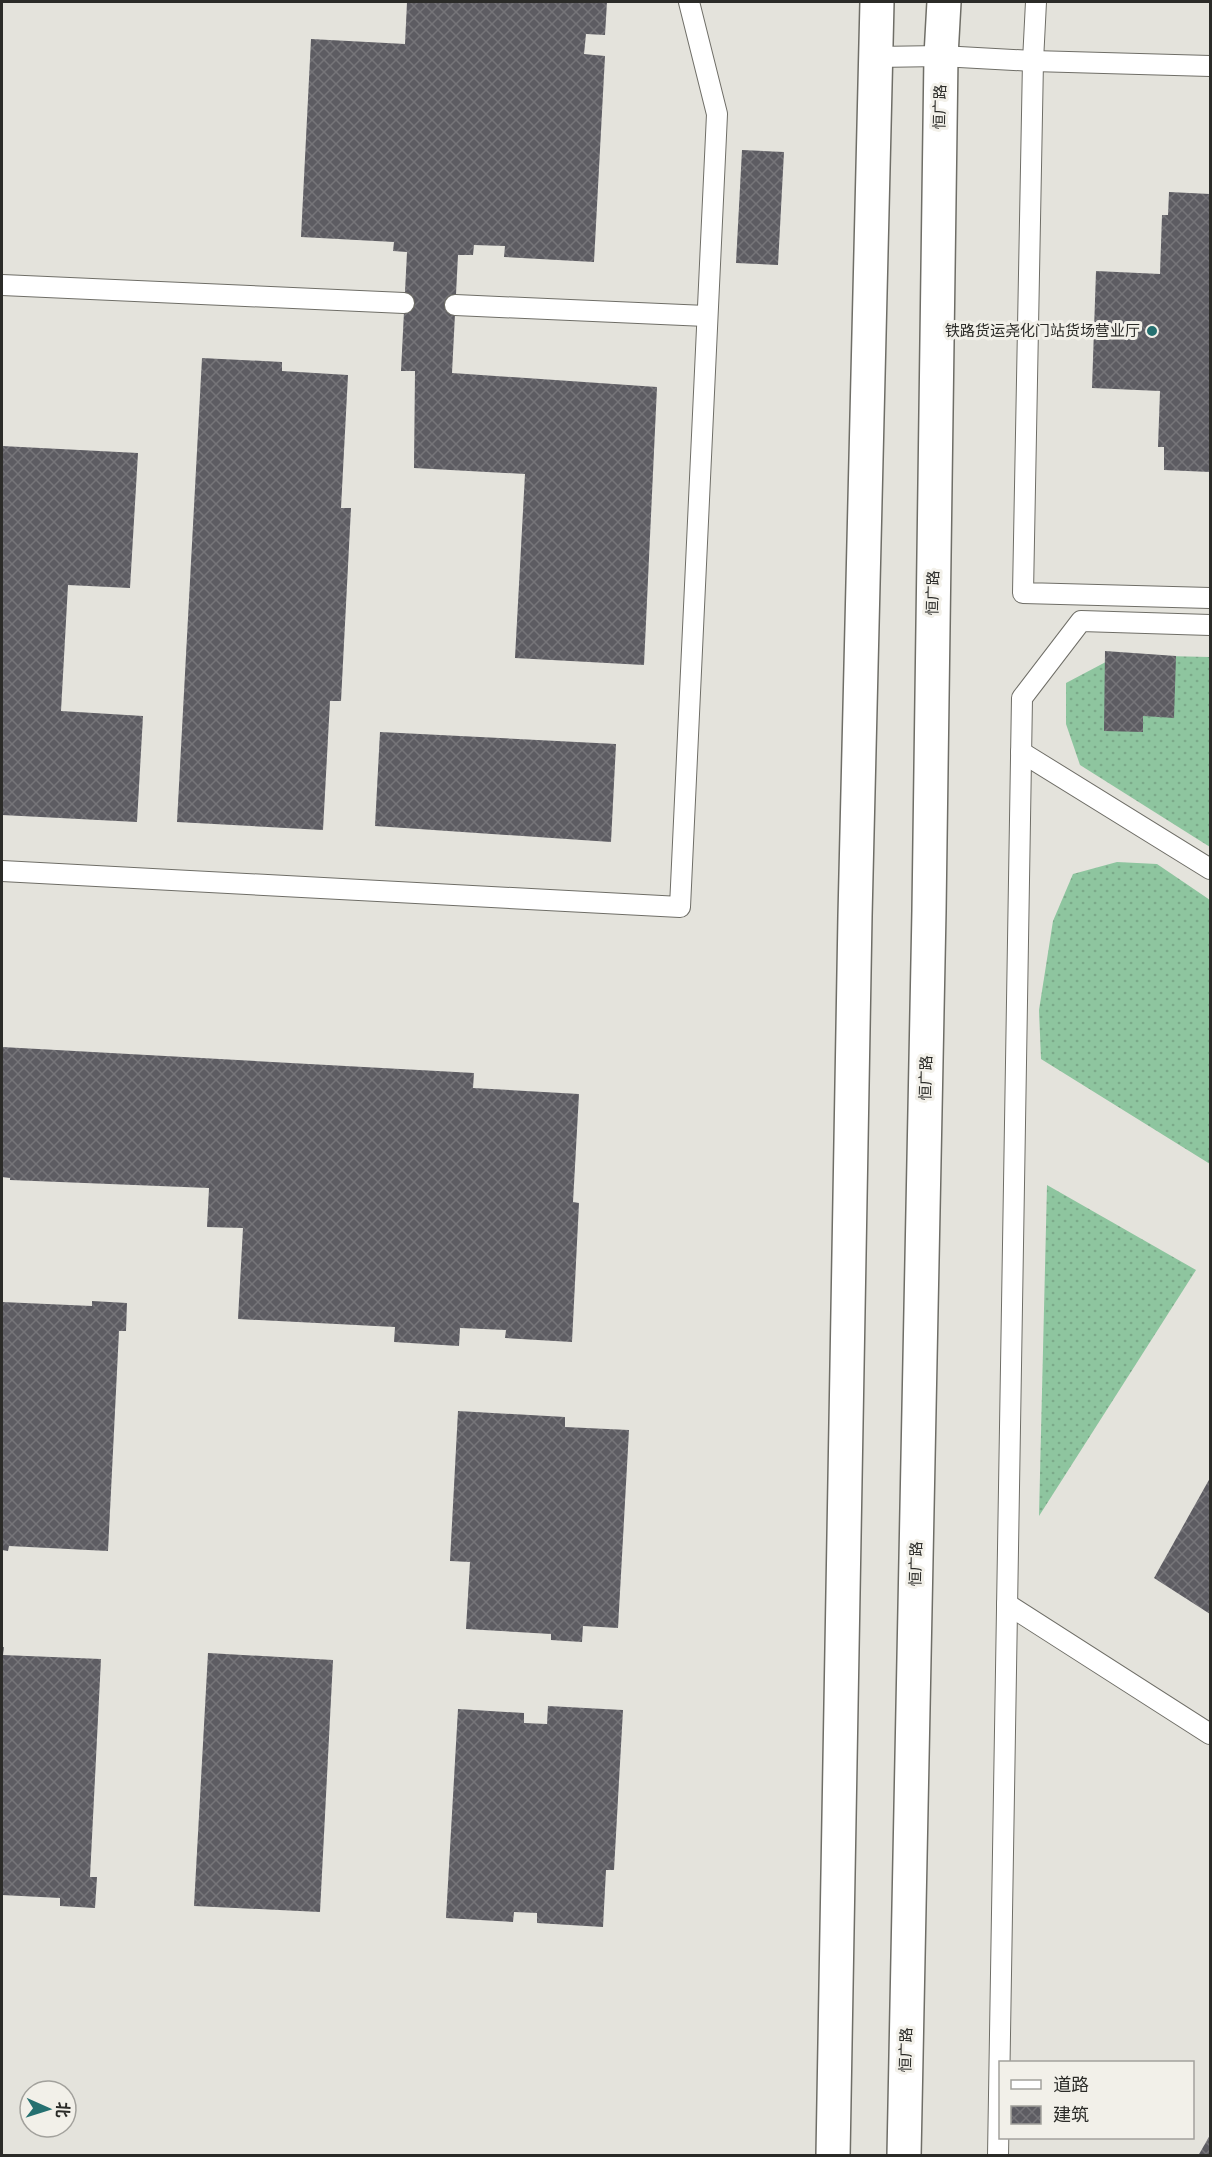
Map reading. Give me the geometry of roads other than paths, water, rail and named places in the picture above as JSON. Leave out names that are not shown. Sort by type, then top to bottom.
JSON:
[{"type":"street","points":[[833,2156],[855,916],[877,2]]},
{"type":"street","name":"恒广路","points":[[904,2156],[929,923],[941,56],[944,2]]},
{"type":"lane","points":[[2,871],[680,907],[717,114],[689,2]]},
{"type":"lane","points":[[1036,2],[1023,593],[1210,598]]},
{"type":"lane","points":[[876,57],[941,56],[1210,66]]},
{"type":"lane","points":[[2,285],[404,303]]},
{"type":"lane","points":[[455,305],[706,316]]},
{"type":"lane","points":[[1000,2061],[1022,698],[1081,621],[1210,625]]},
{"type":"lane","points":[[1021,752],[1210,869]]},
{"type":"lane","points":[[1007,1604],[1210,1734]]},
{"type":"lane","points":[[998,2156],[999,2095]]},
{"type":"place","name":"铁路货运尧化门站货场营业厅","points":[[1152,331]]}]
